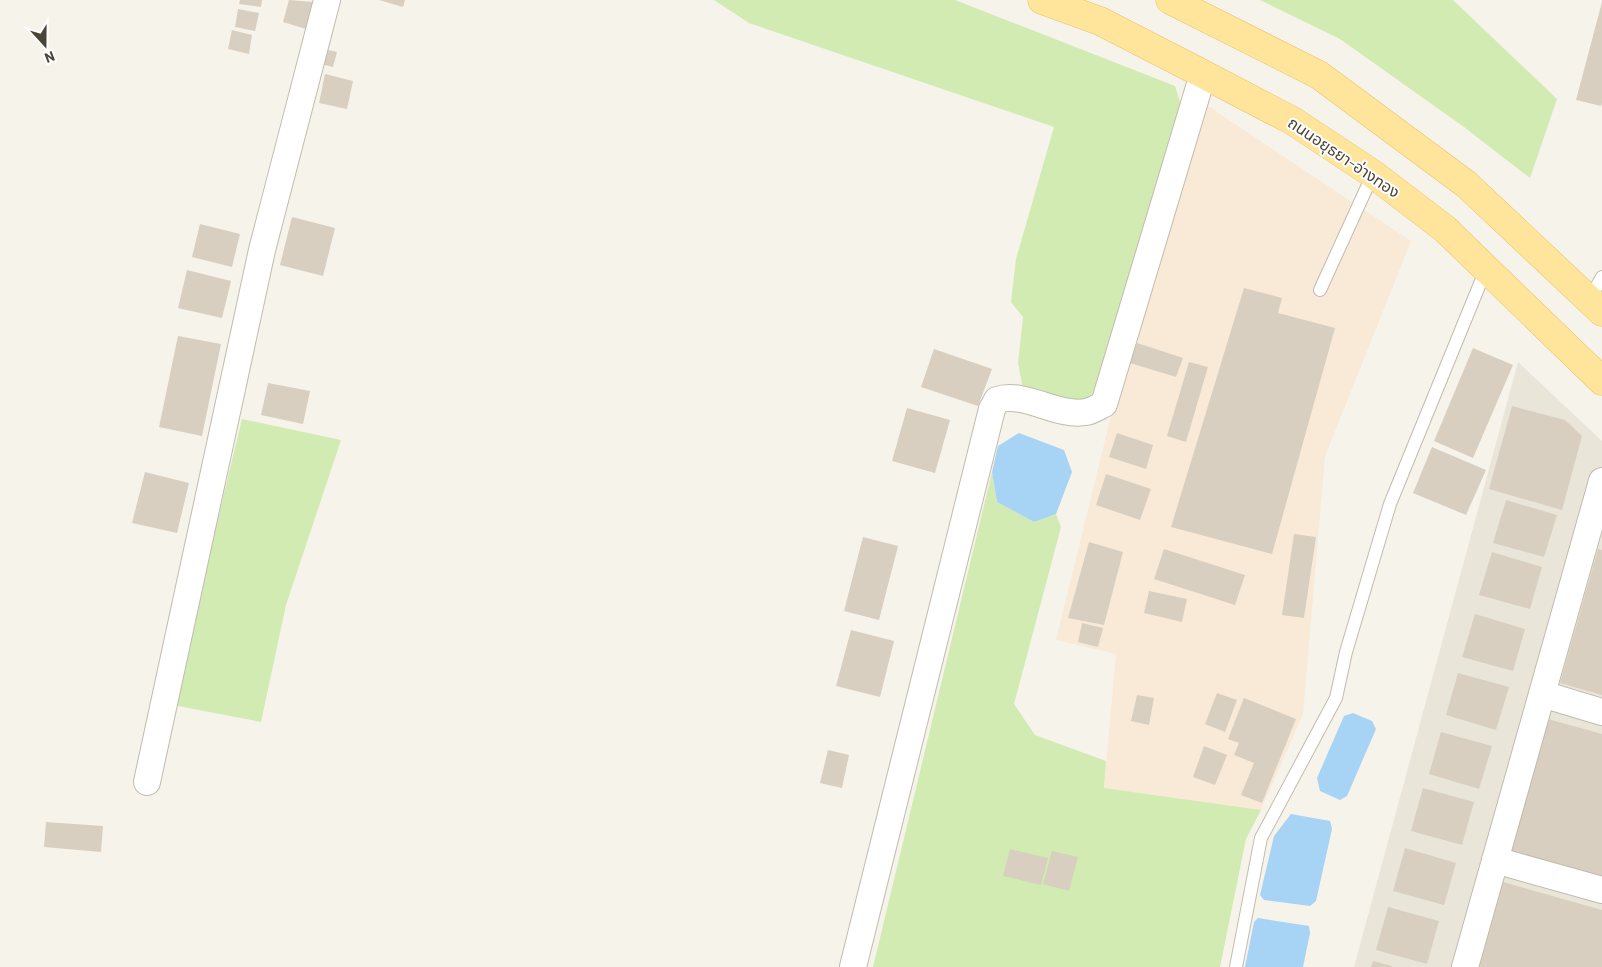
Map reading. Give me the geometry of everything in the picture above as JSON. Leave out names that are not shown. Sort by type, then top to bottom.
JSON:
[{"type":"main road","name":"ถนนอยุธยา-อ่างทอง","points":[[1042,0],[1100,21],[1293,121],[1373,174],[1445,229],[1602,381]]},
{"type":"main road","points":[[1170,0],[1319,75],[1466,184],[1598,296]]},
{"type":"street","points":[[147,782],[262,250],[326,0]]},
{"type":"street","points":[[852,967],[992,409],[997,400],[1008,397],[1072,413],[1088,412],[1104,404],[1203,74]]},
{"type":"street","points":[[1465,967],[1542,694],[1598,510],[1602,481]]},
{"type":"street","points":[[1542,694],[1602,712]]},
{"type":"street","points":[[1495,860],[1602,890]]},
{"type":"lane","points":[[1320,290],[1373,174]]},
{"type":"lane","points":[[1236,967],[1261,838],[1336,698],[1346,652],[1390,504],[1486,269]]},
{"type":"shaded area","points":[[1205,104],[1411,241],[1325,456],[1303,714],[1261,810],[1104,788],[1116,654],[1056,640],[1111,416]]},
{"type":"shaded area","points":[[1518,362],[1602,441],[1602,967],[1354,967]]},
{"type":"green space","points":[[714,0],[955,0],[1175,86],[1181,105],[1100,385],[1089,397],[1074,402],[1023,389],[1018,363],[1023,317],[1011,302],[1016,259],[1054,127],[749,23]]},
{"type":"green space","points":[[1260,0],[1453,0],[1557,99],[1530,178],[1464,127],[1340,39]]},
{"type":"green space","points":[[242,419],[341,440],[286,605],[261,722],[173,705]]},
{"type":"green space","points":[[992,472],[997,502],[1034,522],[1056,514],[1061,527],[1014,704],[1035,735],[1106,761],[1104,788],[1261,810],[1246,839],[1220,967],[873,967]]},
{"type":"water","points":[[1019,433],[1064,450],[1072,472],[1056,514],[1034,522],[997,502],[992,472],[998,446]]},
{"type":"water","points":[[1353,713],[1372,721],[1376,729],[1347,796],[1340,800],[1320,791],[1317,778],[1344,716]]},
{"type":"water","points":[[1291,814],[1330,821],[1332,829],[1316,901],[1310,906],[1264,900],[1260,895],[1274,836]]},
{"type":"water","points":[[1258,918],[1309,926],[1310,933],[1303,967],[1245,967],[1254,922]]},
{"type":"building","points":[[240,0],[262,0],[261,7],[239,4]]},
{"type":"building","points":[[289,0],[313,2],[306,29],[283,22]]},
{"type":"building","points":[[379,0],[405,0],[403,7]]},
{"type":"building","points":[[1602,2],[1602,103],[1601,106],[1576,100]]},
{"type":"building","points":[[238,9],[259,13],[255,31],[235,27]]},
{"type":"building","points":[[232,30],[252,35],[249,54],[228,49]]},
{"type":"building","points":[[324,49],[337,52],[333,67],[321,64]]},
{"type":"building","points":[[325,74],[353,81],[347,109],[319,103]]},
{"type":"building","points":[[292,217],[335,228],[323,276],[280,265]]},
{"type":"building","points":[[200,224],[240,234],[232,267],[192,257]]},
{"type":"building","points":[[187,270],[231,281],[222,318],[178,308]]},
{"type":"building","points":[[1244,288],[1282,298],[1278,313],[1335,328],[1272,554],[1171,527]]},
{"type":"building","points":[[178,336],[221,344],[202,436],[159,427]]},
{"type":"building","points":[[1137,343],[1183,358],[1176,377],[1130,363]]},
{"type":"building","points":[[1473,348],[1513,365],[1473,458],[1434,441]]},
{"type":"building","points":[[934,349],[992,369],[978,406],[921,387]]},
{"type":"building","points":[[1189,362],[1208,367],[1186,442],[1167,436]]},
{"type":"building","points":[[268,383],[310,391],[303,424],[261,415]]},
{"type":"building","points":[[1512,406],[1565,420],[1582,436],[1562,510],[1489,489]]},
{"type":"building","points":[[907,408],[950,420],[935,473],[892,461]]},
{"type":"building","points":[[1117,433],[1153,445],[1146,469],[1109,457]]},
{"type":"building","points":[[1432,447],[1486,470],[1466,515],[1413,493]]},
{"type":"building","points":[[145,472],[189,483],[177,533],[132,523]]},
{"type":"building","points":[[1106,474],[1151,489],[1140,520],[1096,505]]},
{"type":"building","points":[[1506,500],[1557,515],[1544,557],[1493,543]]},
{"type":"building","points":[[1294,534],[1316,537],[1304,618],[1282,615]]},
{"type":"building","points":[[863,537],[898,546],[879,620],[844,611]]},
{"type":"building","points":[[1089,542],[1123,552],[1104,625],[1068,618]]},
{"type":"building","points":[[1164,549],[1245,575],[1235,605],[1154,579]]},
{"type":"building","points":[[1598,549],[1602,550],[1602,695],[1560,683]]},
{"type":"building","points":[[1492,552],[1542,567],[1530,609],[1479,595]]},
{"type":"building","points":[[1149,591],[1187,599],[1182,622],[1144,613]]},
{"type":"building","points":[[1475,614],[1525,629],[1513,671],[1462,657]]},
{"type":"building","points":[[1082,623],[1103,628],[1098,647],[1078,642]]},
{"type":"building","points":[[851,630],[894,641],[880,697],[836,686]]},
{"type":"building","points":[[1458,673],[1509,687],[1496,730],[1446,715]]},
{"type":"building","points":[[1217,693],[1237,700],[1225,732],[1205,724]]},
{"type":"building","points":[[1137,695],[1154,698],[1149,725],[1131,721]]},
{"type":"building","points":[[1244,698],[1296,719],[1262,803],[1241,795],[1254,763],[1234,755],[1239,743],[1228,739]]},
{"type":"building","points":[[1548,719],[1602,734],[1602,877],[1510,851]]},
{"type":"building","points":[[1441,732],[1492,746],[1479,789],[1429,774]]},
{"type":"building","points":[[1204,746],[1227,755],[1215,785],[1193,777]]},
{"type":"building","points":[[828,750],[849,755],[842,788],[820,783]]},
{"type":"building","points":[[1423,788],[1474,802],[1462,845],[1411,831]]},
{"type":"building","points":[[46,822],[103,826],[101,852],[44,847]]},
{"type":"building","points":[[1405,848],[1456,863],[1444,905],[1393,891]]},
{"type":"building","points":[[1010,849],[1048,858],[1041,885],[1003,876]]},
{"type":"building","points":[[1052,851],[1078,857],[1069,891],[1043,884]]},
{"type":"building","points":[[1503,882],[1602,910],[1602,967],[1478,967]]},
{"type":"building","points":[[1388,907],[1439,921],[1427,964],[1376,950]]},
{"type":"building","points":[[1373,961],[1392,966],[1392,967],[1371,967]]}]
